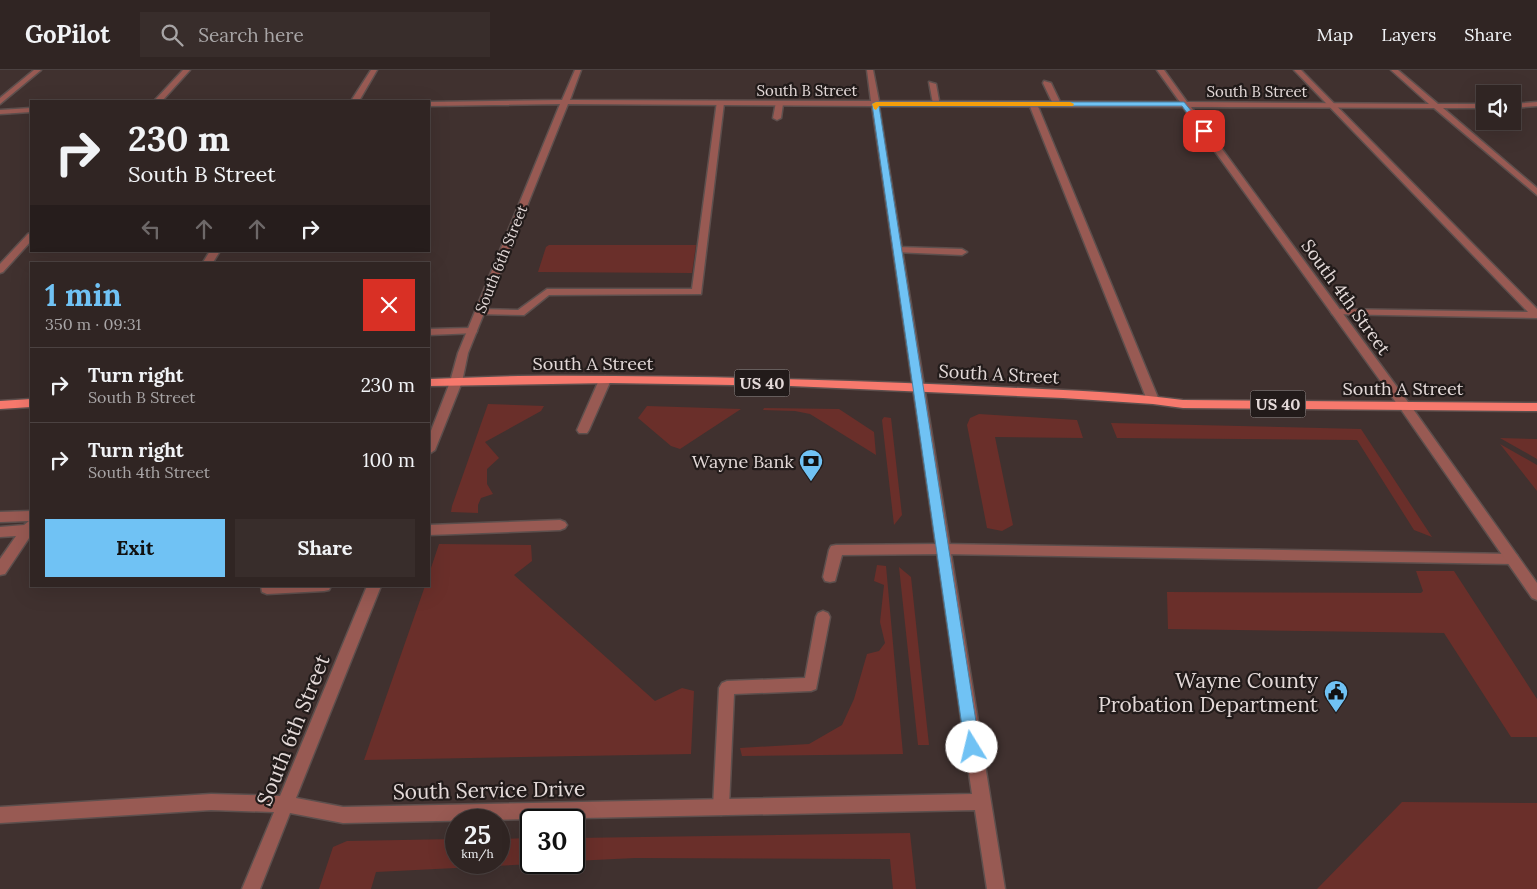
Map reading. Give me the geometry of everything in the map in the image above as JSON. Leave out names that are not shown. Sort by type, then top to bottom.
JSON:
[{"type":"main road","name":"South A Street","points":[[430,384],[605,380],[919,387],[1153,400],[1183,404],[1537,407]]},
{"type":"main road","points":[[0,405],[30,403]]},
{"type":"street","points":[[0,102],[38,70]]},
{"type":"street","points":[[159,100],[187,70]]},
{"type":"street","points":[[356,100],[374,70]]},
{"type":"street","name":"South 6th Street","points":[[430,447],[456,382],[463,353],[578,70]]},
{"type":"street","points":[[870,70],[942,549],[996,889]]},
{"type":"street","name":"South 4th Street","points":[[1160,70],[1404,405],[1537,594]]},
{"type":"street","points":[[1297,70],[1537,315]]},
{"type":"street","points":[[1394,70],[1537,192]]},
{"type":"street","points":[[1047,83],[1057,104]]},
{"type":"street","points":[[932,84],[937,104]]},
{"type":"street","name":"South B Street","points":[[430,104],[565,102],[1476,106]]},
{"type":"street","points":[[480,312],[520,313],[546,292],[697,292],[720,103]]},
{"type":"street","points":[[777,118],[779,104]]},
{"type":"street","points":[[1033,104],[1153,400]]},
{"type":"street","points":[[1521,105],[1537,104]]},
{"type":"street","points":[[0,112],[30,110]]},
{"type":"street","points":[[2,266],[30,237]]},
{"type":"street","points":[[898,250],[962,252]]},
{"type":"street","points":[[1336,312],[1537,315]]},
{"type":"street","points":[[430,332],[472,331]]},
{"type":"street","points":[[583,430],[605,380]]},
{"type":"street","points":[[0,517],[30,516]]},
{"type":"street","points":[[430,530],[560,525]]},
{"type":"street","points":[[0,532],[30,528]]},
{"type":"street","points":[[0,570],[30,528]]},
{"type":"street","points":[[830,577],[836,550],[942,549],[1512,558]]},
{"type":"street","points":[[267,588],[296,587]]},
{"type":"street","name":"South 6th Street","points":[[251,889],[374,587]]},
{"type":"street","points":[[721,807],[727,688],[811,684],[823,617]]},
{"type":"street","name":"South Service Drive","points":[[0,815],[211,802],[287,804],[342,815],[981,802]]},
{"type":"shaded area","points":[[549,245],[696,245],[692,273],[538,272],[546,247]]},
{"type":"shaded area","points":[[488,404],[544,406],[541,411],[485,442],[499,458],[487,469],[487,484],[493,494],[481,498],[478,505],[478,513],[451,512],[452,506]]},
{"type":"shaded area","points":[[647,406],[741,409],[680,449],[671,446],[638,418]]},
{"type":"shaded area","points":[[764,408],[839,409],[874,432],[876,455],[810,414],[795,411],[763,410]]},
{"type":"shaded area","points":[[979,414],[1077,420],[1083,438],[995,437],[1013,525],[1002,531],[987,528],[967,425],[970,418]]},
{"type":"shaded area","points":[[884,417],[891,418],[902,515],[894,525],[882,420]]},
{"type":"shaded area","points":[[1111,423],[1361,429],[1432,537],[1414,530],[1357,440],[1117,438]]},
{"type":"shaded area","points":[[1500,438],[1537,439],[1537,459]]},
{"type":"shaded area","points":[[1500,444],[1537,465],[1537,491]]},
{"type":"shaded area","points":[[439,544],[531,545],[532,561],[514,575],[655,701],[682,688],[694,691],[691,754],[364,760],[425,587],[430,587],[430,571]]},
{"type":"shaded area","points":[[877,565],[886,566],[903,754],[742,756],[740,748],[809,744],[842,725],[854,699],[867,654],[879,651],[885,643],[880,622],[884,585],[874,581]]},
{"type":"shaded area","points":[[899,567],[911,577],[929,745],[918,745]]},
{"type":"shaded area","points":[[1416,571],[1454,571],[1537,699],[1537,737],[1511,737],[1444,633],[1168,629],[1167,592],[1421,593],[1423,591]]},
{"type":"shaded area","points":[[1402,802],[1537,803],[1537,889],[1317,889]]},
{"type":"shaded area","points":[[910,833],[916,889],[893,889],[890,859],[635,858],[585,860],[585,838]]},
{"type":"shaded area","points":[[520,838],[520,865],[510,865],[510,839]]},
{"type":"shaded area","points":[[445,839],[445,869],[376,872],[371,889],[319,889],[333,847],[347,841]]},
{"type":"slow traffic","points":[[876,108],[876,104],[1070,104]]},
{"type":"place","name":"Wayne Bank","points":[[811,482]]},
{"type":"place","name":"Wayne County Probation Department","points":[[1336,713]]},
{"type":"route","points":[[972,747],[876,104],[1184,104],[1204,131]]}]
